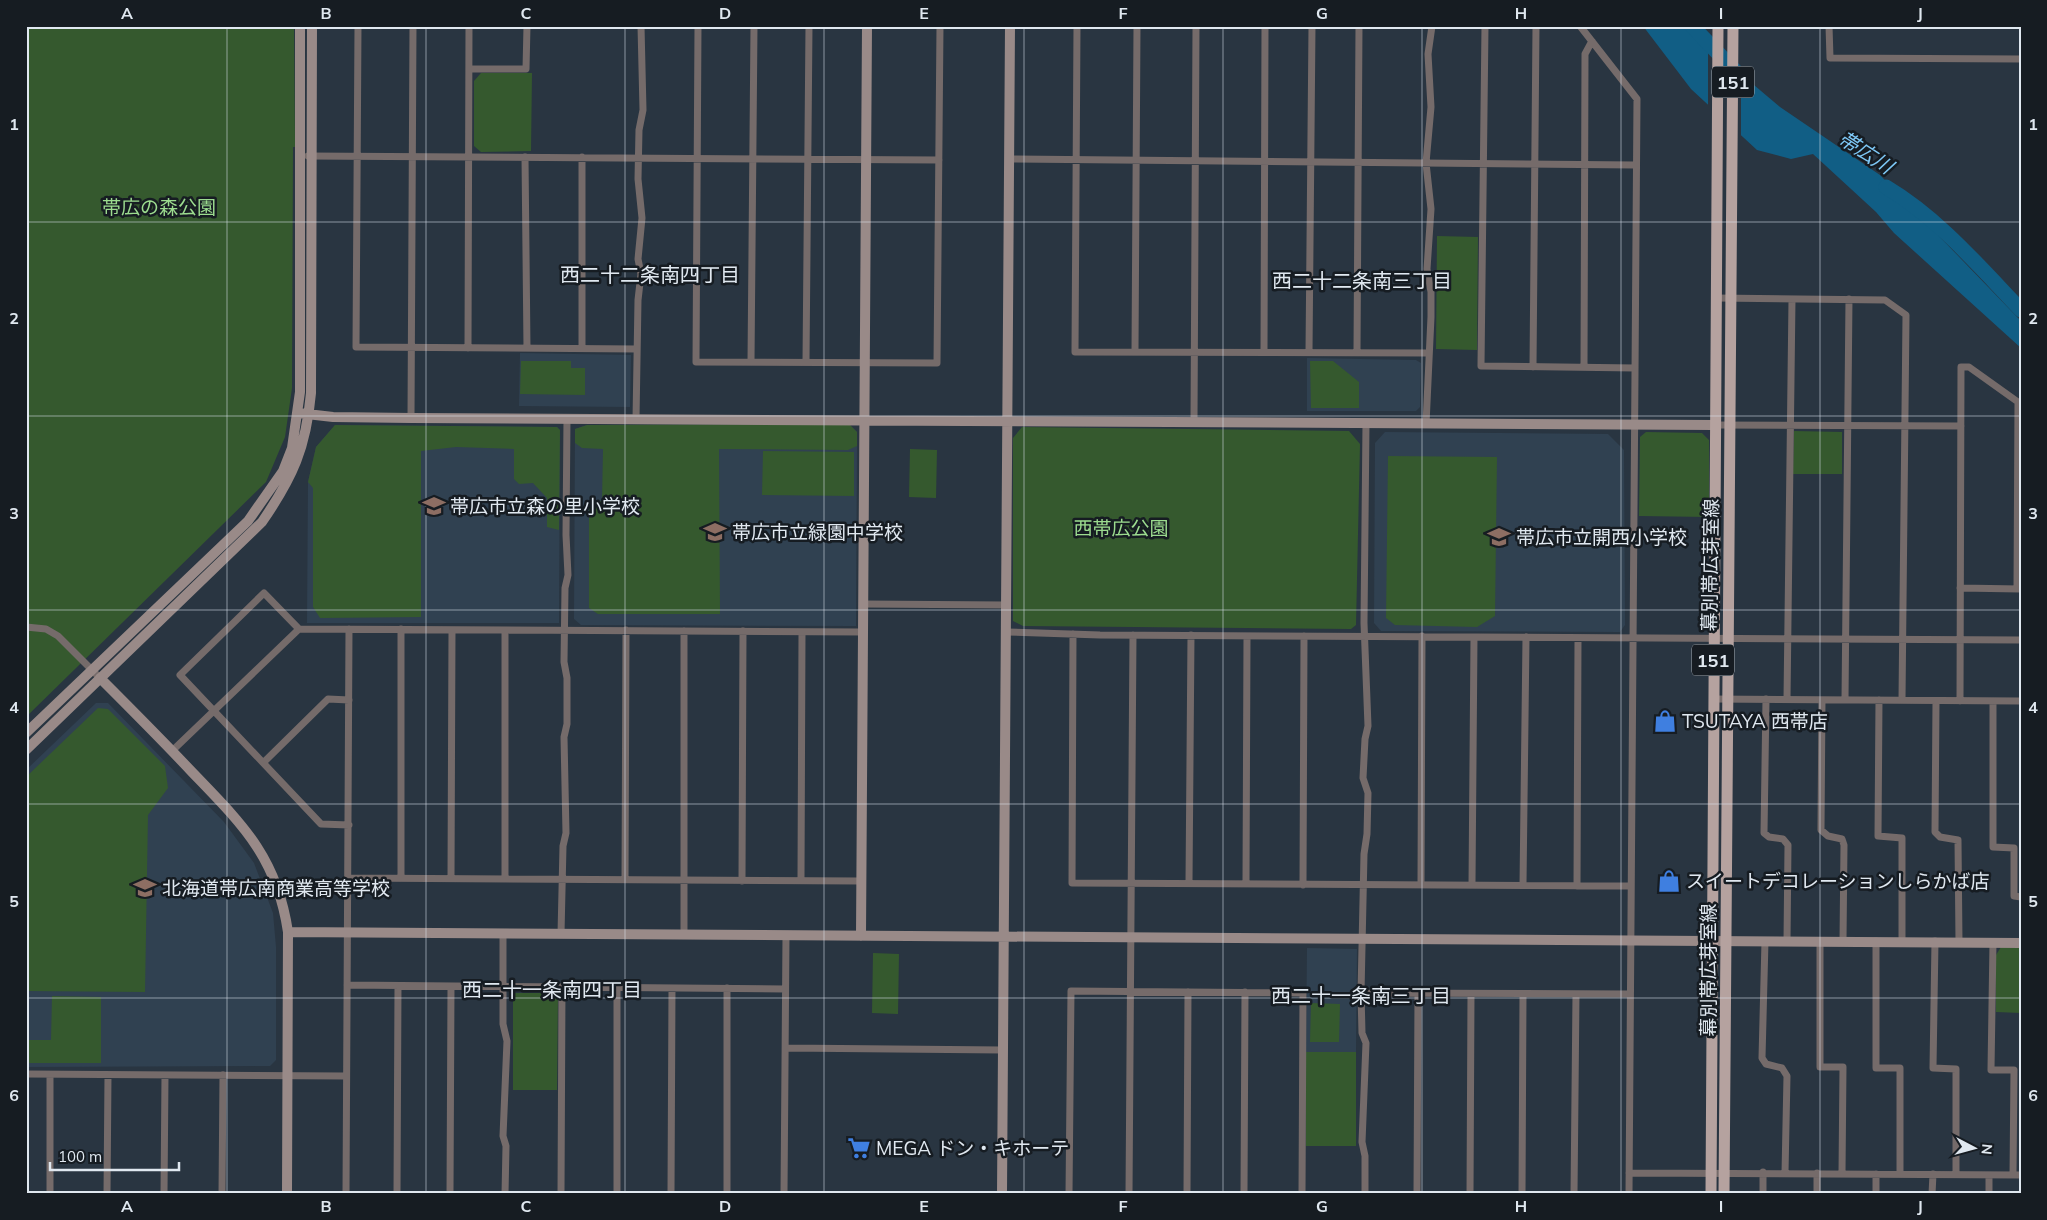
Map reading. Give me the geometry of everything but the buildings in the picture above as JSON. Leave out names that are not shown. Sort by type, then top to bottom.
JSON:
[{"type":"main road","name":"幕別帯広芽室線","points":[[1711,1194],[1718,26]]},
{"type":"main road","name":"幕別帯広芽室線","points":[[1724,1194],[1733,26]]},
{"type":"street","points":[[26,733],[248,520],[283,471],[292,448],[303,414],[300,26]]},
{"type":"street","points":[[26,750],[262,522],[281,495],[296,467],[303,414],[312,156],[312,26]]},
{"type":"street","points":[[358,26],[356,347],[638,349]]},
{"type":"street","points":[[411,418],[413,26]]},
{"type":"street","points":[[468,348],[470,26]]},
{"type":"street","points":[[470,69],[526,69],[526,26]]},
{"type":"street","points":[[636,419],[638,300],[641,274],[638,258],[638,238],[642,218],[638,158],[643,110],[642,69],[639,45],[641,26]]},
{"type":"street","points":[[698,26],[696,362],[865,363],[937,363],[940,26]]},
{"type":"street","points":[[752,362],[754,26]]},
{"type":"street","points":[[806,362],[809,26]]},
{"type":"street","points":[[861,936],[867,26]]},
{"type":"street","points":[[1002,1194],[1010,26]]},
{"type":"street","points":[[1077,26],[1076,352],[1428,353]]},
{"type":"street","points":[[1135,351],[1137,26]]},
{"type":"street","points":[[1194,422],[1196,26]]},
{"type":"street","points":[[1264,352],[1265,26]]},
{"type":"street","points":[[1309,352],[1312,26]]},
{"type":"street","points":[[1357,352],[1359,26]]},
{"type":"street","points":[[1426,424],[1431,300],[1427,269],[1431,209],[1426,163],[1431,107],[1428,54],[1432,26]]},
{"type":"street","points":[[1485,26],[1482,366],[1635,368]]},
{"type":"street","points":[[1533,367],[1536,26]]},
{"type":"street","points":[[1580,26],[1637,98],[1628,1194]]},
{"type":"street","points":[[1829,26],[1830,58],[2021,59]]},
{"type":"street","points":[[1584,367],[1586,54],[1592,41]]},
{"type":"street","points":[[300,156],[939,160]]},
{"type":"street","points":[[525,157],[527,348]]},
{"type":"street","points":[[582,157],[582,348]]},
{"type":"street","points":[[1009,159],[1636,165]]},
{"type":"street","points":[[1716,298],[1885,300],[1906,315],[1902,700]]},
{"type":"street","points":[[1787,699],[1792,299]]},
{"type":"street","points":[[1845,700],[1849,299]]},
{"type":"street","points":[[1960,588],[2019,589],[2018,402],[1969,367],[1962,367],[1960,588],[1960,701]]},
{"type":"street","points":[[303,414],[333,417],[411,418],[1961,426]]},
{"type":"street","points":[[561,934],[561,880],[563,846],[566,833],[564,737],[567,724],[567,678],[564,662],[564,630],[568,567],[566,535],[567,418]]},
{"type":"street","points":[[1365,1194],[1365,1156],[1362,1142],[1366,1043],[1362,1033],[1361,993],[1363,884],[1368,834],[1368,793],[1363,778],[1365,738],[1368,726],[1365,636],[1366,423]]},
{"type":"street","points":[[299,629],[264,593],[180,675],[321,824],[349,825]]},
{"type":"street","points":[[863,604],[1006,605]]},
{"type":"street","points":[[26,627],[46,629],[58,636],[172,751],[243,825],[256,842],[276,883],[284,906],[288,932],[287,1194]]},
{"type":"street","points":[[172,751],[299,629],[863,632]]},
{"type":"street","points":[[346,1194],[349,629]]},
{"type":"street","points":[[401,629],[401,877]]},
{"type":"street","points":[[451,878],[452,630]]},
{"type":"street","points":[[505,630],[505,878]]},
{"type":"street","points":[[625,879],[626,630]]},
{"type":"street","points":[[684,631],[684,935]]},
{"type":"street","points":[[742,881],[743,632]]},
{"type":"street","points":[[801,880],[802,632]]},
{"type":"street","points":[[1007,632],[1247,636],[2021,640]]},
{"type":"street","points":[[1073,634],[1072,883],[1631,886]]},
{"type":"street","points":[[1130,1194],[1133,635]]},
{"type":"street","points":[[1189,883],[1191,635]]},
{"type":"street","points":[[1246,883],[1247,636]]},
{"type":"street","points":[[1303,884],[1304,636]]},
{"type":"street","points":[[1420,884],[1422,636]]},
{"type":"street","points":[[1472,884],[1474,636]]},
{"type":"street","points":[[1523,885],[1526,637]]},
{"type":"street","points":[[1576,886],[1578,638]]},
{"type":"street","points":[[264,762],[328,699],[349,700]]},
{"type":"street","points":[[1713,699],[2021,701]]},
{"type":"street","points":[[1766,699],[1764,833],[1770,838],[1783,839],[1788,845],[1787,941]]},
{"type":"street","points":[[1822,700],[1821,830],[1828,836],[1842,839],[1844,845],[1843,941]]},
{"type":"street","points":[[1879,700],[1878,836],[1902,838],[1902,941]]},
{"type":"street","points":[[1936,701],[1935,832],[1940,837],[1958,840],[1958,942]]},
{"type":"street","points":[[1993,701],[1993,847],[2014,848],[2014,896],[2021,897]]},
{"type":"street","points":[[348,878],[861,881]]},
{"type":"street","points":[[288,932],[2021,943]]},
{"type":"street","points":[[504,933],[503,1024],[507,1041],[503,1136],[506,1146],[505,1194]]},
{"type":"street","points":[[784,1194],[786,935]]},
{"type":"street","points":[[1765,941],[1762,1058],[1766,1064],[1782,1068],[1787,1076],[1785,1173]]},
{"type":"street","points":[[1820,941],[1820,1067],[1843,1067],[1842,1173]]},
{"type":"street","points":[[1876,941],[1876,1068],[1900,1068],[1900,1174]]},
{"type":"street","points":[[1935,942],[1933,1068],[1956,1069],[1956,1174]]},
{"type":"street","points":[[1629,1173],[1763,1172],[2017,1175],[2014,1070],[1991,1070],[1993,942]]},
{"type":"street","points":[[347,985],[786,990]]},
{"type":"street","points":[[397,1194],[398,986]]},
{"type":"street","points":[[450,1194],[451,987]]},
{"type":"street","points":[[561,1194],[562,988]]},
{"type":"street","points":[[617,988],[617,1194]]},
{"type":"street","points":[[671,1194],[672,988]]},
{"type":"street","points":[[726,1194],[727,988]]},
{"type":"street","points":[[1069,1194],[1071,991],[1303,993],[1302,1194]]},
{"type":"street","points":[[1187,1194],[1188,992]]},
{"type":"street","points":[[1244,1194],[1245,992]]},
{"type":"street","points":[[1361,993],[1630,994]]},
{"type":"street","points":[[1417,1194],[1418,993]]},
{"type":"street","points":[[1470,1194],[1471,994]]},
{"type":"street","points":[[1522,1194],[1523,994]]},
{"type":"street","points":[[1574,1194],[1576,994]]},
{"type":"street","points":[[786,1048],[1002,1050]]},
{"type":"street","points":[[26,1074],[346,1076]]},
{"type":"street","points":[[222,1194],[223,1074]]},
{"type":"street","points":[[50,1075],[50,1194]]},
{"type":"street","points":[[107,1194],[108,1075]]},
{"type":"street","points":[[164,1194],[165,1075]]},
{"type":"street","points":[[1763,1172],[1763,1194]]},
{"type":"street","points":[[1817,1173],[1817,1194]]},
{"type":"street","points":[[1876,1174],[1876,1194]]},
{"type":"street","points":[[1932,1174],[1932,1194]]},
{"type":"street","points":[[1989,1175],[1989,1194]]},
{"type":"shaded area","points":[[520,353],[631,355],[630,407],[519,406]]},
{"type":"shaded area","points":[[1307,358],[1416,360],[1421,363],[1420,407],[1416,411],[1307,411]]},
{"type":"shaded area","name":"帯広市立緑園中学校","points":[[849,424],[857,432],[856,626],[581,625],[574,619],[575,429],[587,425]]},
{"type":"shaded area","name":"帯広市立森の里小学校","points":[[335,425],[557,427],[560,430],[559,623],[307,623],[308,482],[316,447]]},
{"type":"shaded area","name":"帯広市立開西小学校","points":[[1385,432],[1608,434],[1624,450],[1625,625],[1620,632],[1381,631],[1374,623],[1375,443]]},
{"type":"shaded area","name":"北海道帯広南商業高等学校","points":[[96,703],[108,703],[224,822],[254,863],[273,913],[276,947],[276,1060],[270,1066],[26,1067],[26,770]]},
{"type":"shaded area","points":[[1307,948],[1357,949],[1356,1052],[1306,1052]]},
{"type":"green space","name":"帯広の森公園","points":[[26,26],[294,26],[295,147],[293,147],[292,388],[285,437],[266,482],[26,717]]},
{"type":"green space","points":[[481,73],[532,73],[531,151],[481,152],[474,146],[474,81]]},
{"type":"green space","points":[[1437,236],[1478,237],[1477,350],[1436,349]]},
{"type":"green space","points":[[521,361],[571,361],[571,368],[585,368],[585,395],[520,394]]},
{"type":"green space","points":[[1310,361],[1333,361],[1359,382],[1359,408],[1311,408]]},
{"type":"green space","points":[[849,424],[857,432],[857,446],[848,450],[719,449],[720,614],[598,614],[589,608],[589,501],[602,501],[603,449],[582,448],[575,443],[575,429],[587,425]]},
{"type":"green space","points":[[335,425],[557,427],[560,430],[559,530],[547,527],[547,498],[533,483],[519,484],[514,479],[514,449],[456,447],[421,451],[421,617],[320,618],[313,607],[313,488],[308,482],[316,447]]},
{"type":"green space","name":"西帯広公園","points":[[1022,427],[1349,431],[1360,444],[1356,625],[1351,629],[1023,626],[1013,621],[1013,438]]},
{"type":"green space","points":[[1794,431],[1842,432],[1842,474],[1793,474]]},
{"type":"green space","points":[[1646,432],[1702,433],[1709,440],[1709,517],[1639,516],[1640,437]]},
{"type":"green space","points":[[910,449],[937,450],[936,498],[909,497]]},
{"type":"green space","points":[[763,451],[854,452],[854,496],[762,495]]},
{"type":"green space","points":[[1388,456],[1497,457],[1495,616],[1477,627],[1395,625],[1386,618]]},
{"type":"green space","points":[[98,708],[108,709],[165,766],[168,788],[148,815],[145,992],[26,991],[26,777]]},
{"type":"green space","points":[[2001,947],[2021,948],[2021,1013],[1996,1012],[1996,955]]},
{"type":"green space","points":[[873,953],[899,954],[898,1014],[872,1013]]},
{"type":"green space","points":[[513,993],[558,993],[557,1090],[513,1090]]},
{"type":"green space","points":[[52,996],[101,997],[101,1063],[26,1063],[26,1040],[51,1040]]},
{"type":"green space","points":[[1311,1003],[1340,1004],[1339,1042],[1310,1042]]},
{"type":"green space","points":[[1306,1052],[1356,1052],[1356,1146],[1306,1146]]},
{"type":"water","points":[[1643,26],[1684,26],[1780,107],[1880,175],[2021,321],[2021,348],[1894,233],[1876,212],[1813,154],[1791,159],[1757,150],[1691,89]]},
{"type":"pier","points":[[1708,43],[1741,72],[1741,138],[1708,107]]},
{"type":"waterway","name":"帯広川","points":[[1692,26],[1741,77]]},
{"type":"waterway","name":"帯広川","points":[[1886,187],[1905,199],[1940,228],[1974,260],[2021,310]]},
{"type":"place","name":"帯広市立森の里小学校","points":[[434,506]]},
{"type":"place","name":"帯広市立緑園中学校","points":[[715,532]]},
{"type":"place","name":"帯広市立開西小学校","points":[[1499,537]]},
{"type":"place","name":"TSUTAYA 西帯店","points":[[1665,721]]},
{"type":"place","name":"スイートデコレーションしらかば店","points":[[1669,881]]},
{"type":"place","name":"北海道帯広南商業高等学校","points":[[145,888]]},
{"type":"place","name":"MEGA ドン・キホーテ","points":[[859,1148]]},
{"type":"district","name":"西二十二条南四丁目","points":[[650,274]]},
{"type":"district","name":"西二十二条南三丁目","points":[[1362,280]]},
{"type":"district","name":"西二十一条南四丁目","points":[[552,989]]},
{"type":"district","name":"西二十一条南三丁目","points":[[1361,995]]}]
